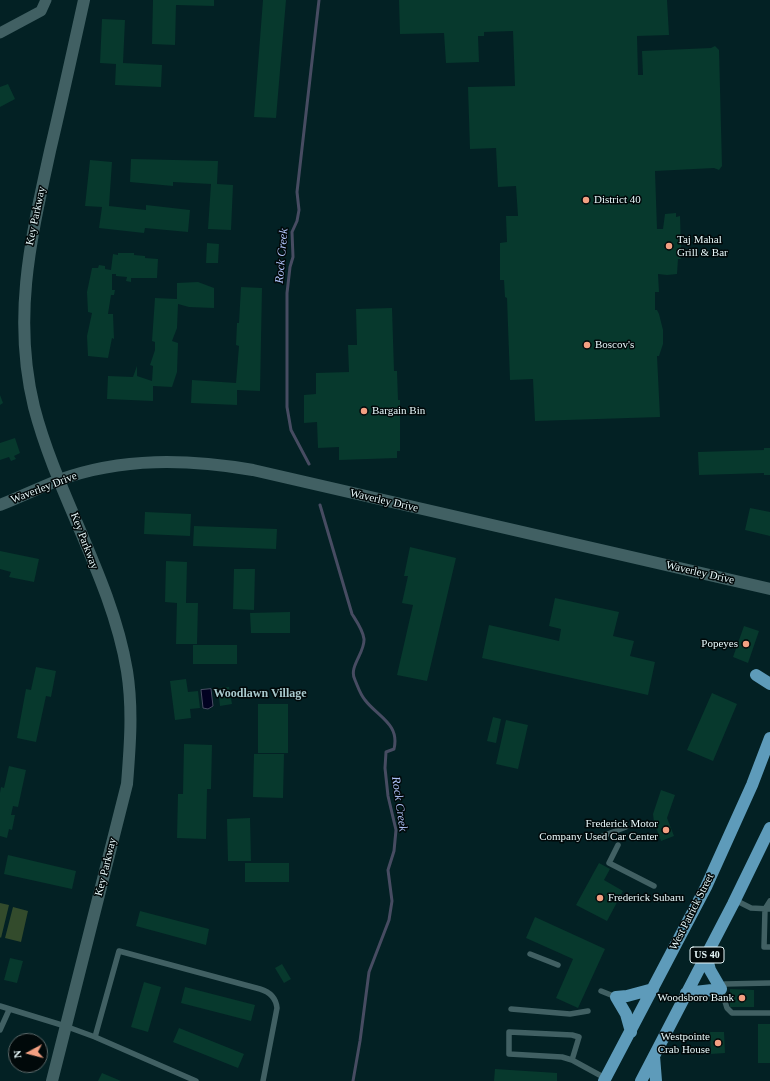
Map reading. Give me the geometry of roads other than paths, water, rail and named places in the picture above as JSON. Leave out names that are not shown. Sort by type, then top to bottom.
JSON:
[{"type":"main road","points":[[770,675],[756,675],[770,684]]},
{"type":"main road","name":"West Patrick Street","points":[[605,1080],[706,887],[752,784],[770,738]]},
{"type":"main road","name":"US 40","points":[[641,1081],[735,900],[770,828]]},
{"type":"main road","points":[[686,993],[721,989],[710,970],[706,955]]},
{"type":"main road","points":[[631,1032],[626,1014],[616,997],[627,996],[653,989]]},
{"type":"main road","points":[[654,1056],[656,1081]]},
{"type":"street","points":[[0,33],[41,10],[46,0]]},
{"type":"street","name":"Key Parkway","points":[[52,1081],[127,784],[131,742],[130,700],[126,670],[118,635],[109,605],[60,480],[34,407],[24,336],[26,267],[34,223],[84,0]]},
{"type":"street","name":"Waverley Drive","points":[[0,505],[60,480],[95,471],[134,464],[187,461],[218,464],[770,589]]},
{"type":"lane","points":[[600,837],[626,827]]},
{"type":"lane","points":[[618,846],[609,863],[654,886]]},
{"type":"lane","points":[[735,900],[751,908],[768,909]]},
{"type":"lane","points":[[770,900],[764,947],[770,946]]},
{"type":"lane","points":[[95,1037],[119,951],[260,989],[270,994],[276,1001],[277,1008],[263,1081]]},
{"type":"lane","points":[[530,954],[558,965]]},
{"type":"lane","points":[[770,983],[725,984],[721,989],[727,1008],[732,1012],[770,1013]]},
{"type":"lane","points":[[601,991],[616,997]]},
{"type":"lane","points":[[0,1006],[95,1037],[196,1081]]},
{"type":"lane","points":[[511,1009],[570,1014],[588,1011]]},
{"type":"lane","points":[[0,1030],[9,1010]]},
{"type":"lane","points":[[572,1060],[579,1037],[572,1035],[509,1032],[509,1054],[562,1057],[572,1060],[605,1080]]},
{"type":"water","points":[[211,689],[213,706],[208,709],[203,708],[201,690]]},
{"type":"waterway","name":"Rock Creek","points":[[309,464],[291,430],[287,407],[287,293],[290,267],[293,257],[292,232],[297,221],[299,210],[297,192],[319,0]]},
{"type":"waterway","name":"Rock Creek","points":[[320,505],[352,614],[360,626],[364,639],[364,644],[355,665],[353,675],[363,698],[391,727],[395,740],[394,749],[386,752],[385,768],[388,796],[396,830],[394,851],[388,870],[392,901],[389,920],[369,972],[353,1081]]},
{"type":"place","name":"District 40","points":[[586,200]]},
{"type":"place","name":"Taj Mahal Grill & Bar","points":[[669,246]]},
{"type":"place","name":"Boscov's","points":[[587,345]]},
{"type":"place","name":"Bargain Bin","points":[[364,411]]},
{"type":"place","name":"Popeyes","points":[[746,644]]},
{"type":"place","name":"Frederick Motor Company Used Car Center","points":[[666,830]]},
{"type":"place","name":"Frederick Subaru","points":[[600,898]]},
{"type":"place","name":"Woodsboro Bank","points":[[742,998]]},
{"type":"place","name":"Westpointe Crab House","points":[[718,1043]]},
{"type":"district","name":"Woodlawn Village","points":[[260,694]]}]
